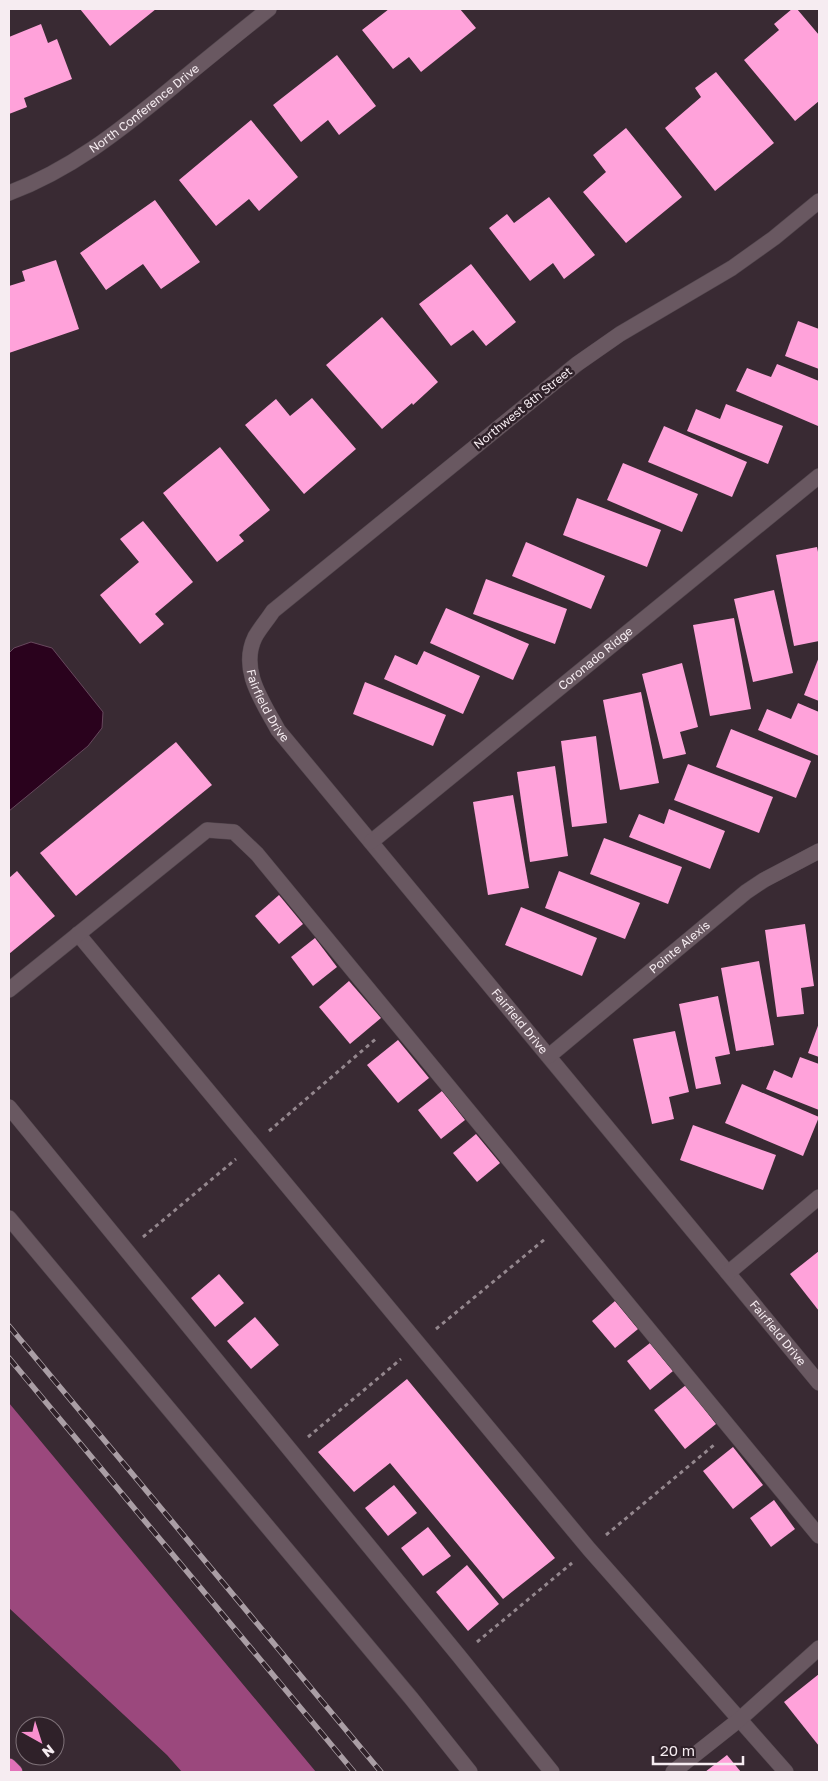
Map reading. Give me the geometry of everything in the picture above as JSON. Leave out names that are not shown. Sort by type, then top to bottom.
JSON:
[{"type":"highway","points":[[9,1766],[15,1772]]},
{"type":"street","name":"North Conference Drive","points":[[9,193],[31,185],[80,159],[124,126],[269,9]]},
{"type":"street","name":"Northwest 8th Street","points":[[252,645],[255,636],[273,611],[577,364],[620,334],[732,268],[774,238],[819,201]]},
{"type":"street","name":"Coronado Ridge","points":[[371,842],[819,476]]},
{"type":"street","name":"Fairfield Drive","points":[[252,645],[249,660],[252,681],[278,730],[819,1383]]},
{"type":"street","points":[[9,990],[207,830],[234,832],[264,861],[819,1536]]},
{"type":"street","name":"Pointe Alexis","points":[[549,1056],[746,892],[764,880],[819,851]]},
{"type":"street","points":[[78,934],[588,1550],[786,1772]]},
{"type":"street","points":[[9,1107],[552,1772]]},
{"type":"street","points":[[728,1273],[819,1197]]},
{"type":"street","points":[[9,1218],[411,1698],[470,1772]]},
{"type":"street","points":[[673,1772],[740,1719],[819,1648]]},
{"type":"shaded area","points":[[31,642],[52,648],[103,712],[102,728],[88,746],[9,811],[9,653],[14,648]]},
{"type":"shaded area","points":[[9,1403],[316,1772],[182,1772],[167,1755],[9,1608]]},
{"type":"building","points":[[80,9],[156,9],[110,46]]},
{"type":"building","points":[[389,9],[460,9],[476,28],[421,72],[409,57],[393,69],[362,30]]},
{"type":"building","points":[[792,9],[797,9],[819,35],[819,101],[795,121],[744,60],[779,30],[774,24]]},
{"type":"building","points":[[41,24],[48,43],[57,39],[72,79],[24,98],[27,107],[9,114],[9,37]]},
{"type":"building","points":[[337,55],[376,106],[339,135],[328,120],[301,142],[273,105]]},
{"type":"building","points":[[716,72],[774,143],[715,191],[665,128],[701,97],[695,88]]},
{"type":"building","points":[[251,120],[298,177],[259,211],[249,199],[216,226],[179,180]]},
{"type":"building","points":[[626,128],[682,197],[626,243],[583,192],[606,172],[593,155]]},
{"type":"building","points":[[549,197],[595,255],[564,279],[553,263],[530,281],[489,228],[507,214],[514,223]]},
{"type":"building","points":[[155,200],[200,262],[161,289],[143,264],[106,290],[80,253]]},
{"type":"building","points":[[56,260],[79,329],[9,353],[9,286],[25,281],[22,271]]},
{"type":"building","points":[[471,264],[516,322],[486,346],[473,330],[451,346],[419,304]]},
{"type":"building","points":[[382,317],[438,382],[413,405],[412,403],[382,429],[326,365]]},
{"type":"building","points":[[798,321],[819,329],[819,369],[785,356]]},
{"type":"building","points":[[777,364],[819,381],[818,426],[736,391],[747,368],[771,377]]},
{"type":"building","points":[[312,398],[356,449],[304,494],[245,425],[276,399],[290,416]]},
{"type":"building","points":[[726,404],[783,426],[768,464],[687,431],[696,409],[720,419]]},
{"type":"building","points":[[664,426],[747,462],[732,497],[648,462]]},
{"type":"building","points":[[220,447],[270,510],[239,535],[244,541],[217,562],[163,493]]},
{"type":"building","points":[[623,463],[698,494],[682,532],[607,500]]},
{"type":"building","points":[[577,498],[661,530],[647,567],[563,535]]},
{"type":"building","points":[[143,521],[193,582],[155,614],[164,624],[140,644],[100,595],[139,562],[120,539]]},
{"type":"building","points":[[526,542],[605,576],[591,609],[512,576]]},
{"type":"building","points":[[817,547],[819,557],[819,641],[794,646],[776,555]]},
{"type":"building","points":[[486,579],[567,609],[555,644],[473,614]]},
{"type":"building","points":[[774,590],[793,673],[753,682],[734,599]]},
{"type":"building","points":[[446,608],[529,644],[513,680],[430,643]]},
{"type":"building","points":[[734,618],[751,709],[710,716],[693,625]]},
{"type":"building","points":[[424,651],[480,676],[463,714],[384,679],[395,655],[417,665]]},
{"type":"building","points":[[819,657],[819,701],[804,695]]},
{"type":"building","points":[[682,663],[698,727],[680,732],[686,754],[663,759],[642,674]]},
{"type":"building","points":[[365,682],[446,715],[433,746],[353,714]]},
{"type":"building","points":[[641,692],[659,783],[620,790],[603,700]]},
{"type":"building","points":[[798,703],[819,712],[819,756],[758,730],[767,709],[791,719]]},
{"type":"building","points":[[731,729],[811,761],[796,798],[716,767]]},
{"type":"building","points":[[596,736],[607,823],[572,827],[561,741]]},
{"type":"building","points":[[176,742],[212,785],[76,896],[40,853]]},
{"type":"building","points":[[688,764],[773,797],[759,833],[674,800]]},
{"type":"building","points":[[555,766],[568,856],[530,862],[517,772]]},
{"type":"building","points":[[513,795],[529,888],[488,895],[473,802]]},
{"type":"building","points":[[669,809],[725,831],[710,869],[629,837],[639,814],[664,824]]},
{"type":"building","points":[[604,838],[682,867],[668,904],[590,874]]},
{"type":"building","points":[[17,871],[55,916],[9,954],[9,878]]},
{"type":"building","points":[[559,871],[640,903],[625,939],[545,908]]},
{"type":"building","points":[[279,895],[303,924],[279,944],[255,916]]},
{"type":"building","points":[[521,907],[597,938],[582,976],[505,945]]},
{"type":"building","points":[[805,924],[814,986],[801,988],[804,1014],[777,1017],[765,930]]},
{"type":"building","points":[[315,938],[337,967],[313,986],[291,957]]},
{"type":"building","points":[[759,961],[774,1045],[736,1051],[721,968]]},
{"type":"building","points":[[349,981],[381,1018],[350,1044],[319,1007]]},
{"type":"building","points":[[718,996],[730,1054],[715,1057],[721,1084],[696,1089],[679,1004]]},
{"type":"building","points":[[819,1023],[819,1057],[808,1053]]},
{"type":"building","points":[[675,1031],[689,1092],[669,1097],[674,1119],[652,1124],[633,1039]]},
{"type":"building","points":[[398,1040],[429,1078],[398,1103],[367,1065]]},
{"type":"building","points":[[800,1057],[819,1064],[819,1110],[766,1089],[774,1070],[792,1078]]},
{"type":"building","points":[[742,1084],[819,1117],[803,1156],[725,1123]]},
{"type":"building","points":[[442,1091],[465,1120],[441,1139],[418,1110]]},
{"type":"building","points":[[693,1125],[776,1155],[763,1190],[680,1160]]},
{"type":"building","points":[[476,1134],[500,1163],[477,1182],[453,1153]]},
{"type":"building","points":[[819,1251],[819,1311],[790,1274]]},
{"type":"building","points":[[219,1274],[244,1303],[215,1327],[191,1298]]},
{"type":"building","points":[[615,1301],[638,1329],[615,1348],[592,1321]]},
{"type":"building","points":[[255,1317],[279,1345],[251,1369],[227,1341]]},
{"type":"building","points":[[650,1343],[673,1371],[650,1390],[627,1361]]},
{"type":"building","points":[[407,1379],[555,1558],[503,1599],[390,1463],[354,1492],[318,1452]]},
{"type":"building","points":[[686,1385],[716,1424],[685,1449],[654,1410]]},
{"type":"building","points":[[733,1447],[763,1485],[733,1509],[703,1471]]},
{"type":"building","points":[[394,1485],[417,1513],[388,1536],[365,1508]]},
{"type":"building","points":[[774,1500],[795,1529],[771,1547],[750,1518]]},
{"type":"building","points":[[428,1527],[451,1556],[423,1576],[401,1548]]},
{"type":"building","points":[[467,1565],[499,1604],[468,1631],[436,1592]]},
{"type":"building","points":[[819,1674],[819,1746],[784,1702]]},
{"type":"building","points":[[727,1755],[741,1772],[705,1772]]},
{"type":"railway","points":[[9,1326],[381,1772]]},
{"type":"railway","points":[[9,1358],[354,1772]]}]
